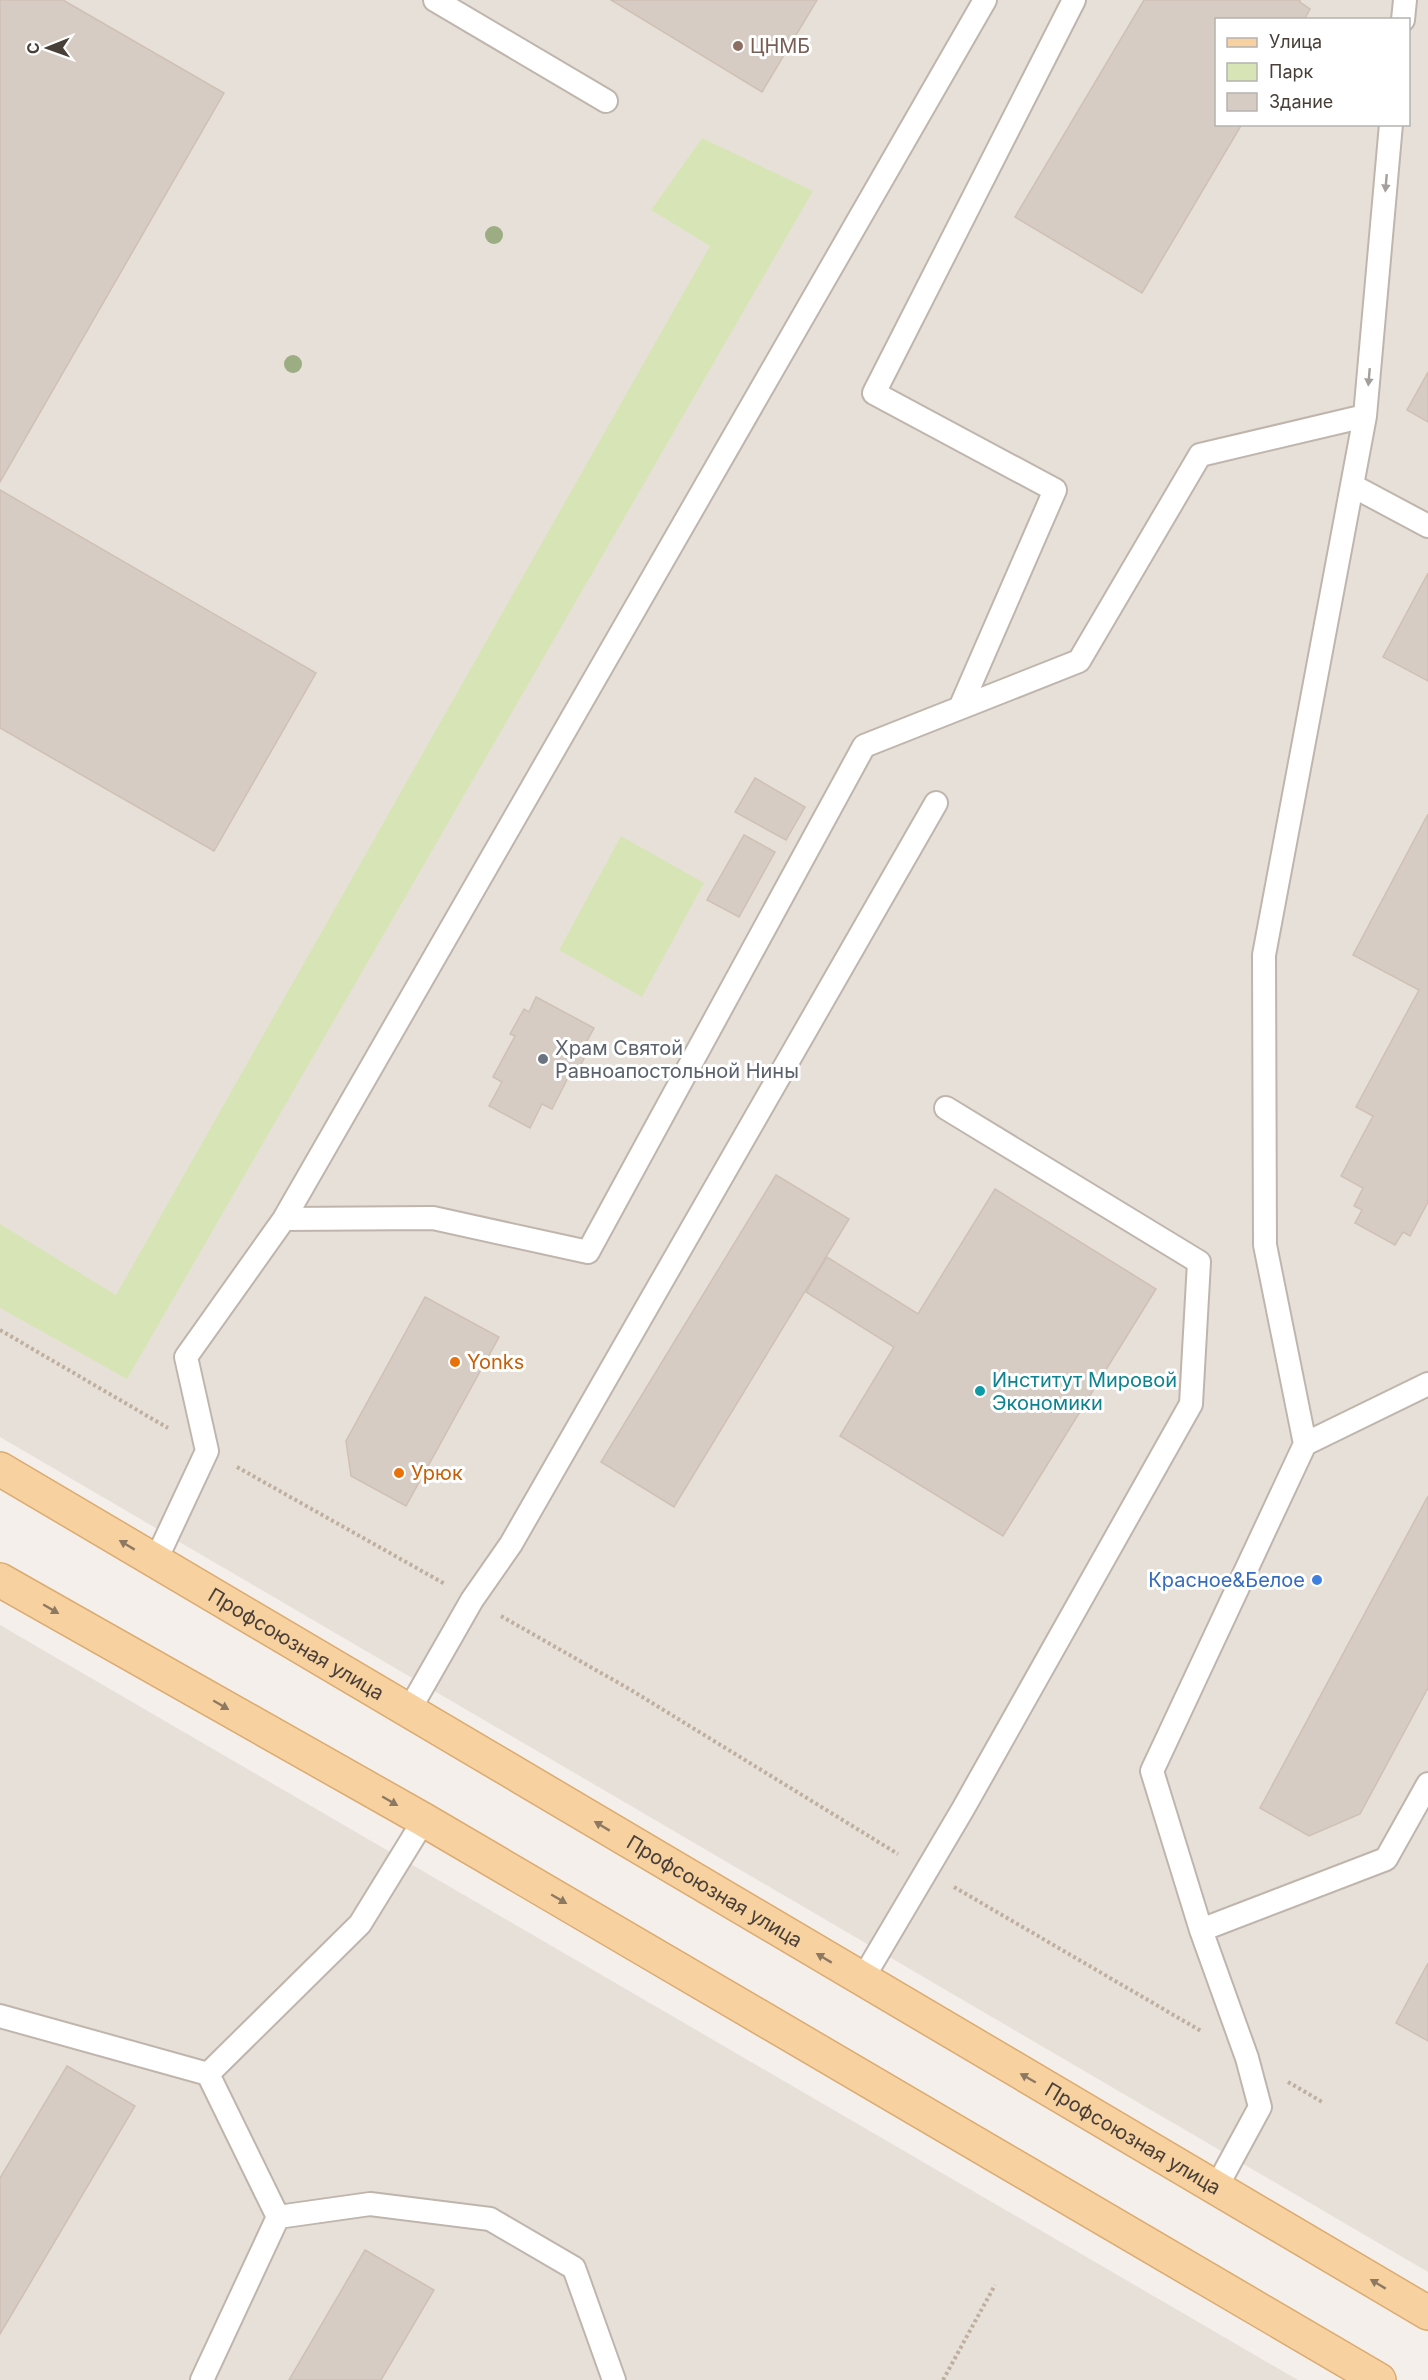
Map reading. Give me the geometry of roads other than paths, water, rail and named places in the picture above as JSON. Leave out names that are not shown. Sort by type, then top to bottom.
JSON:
[{"type":"main road","name":"Профсоюзная улица","points":[[0,1469],[1428,2313]]},
{"type":"main road","points":[[0,1580],[424,1820],[1378,2380]]},
{"type":"lane","points":[[435,0],[606,101]]},
{"type":"lane","points":[[155,1562],[207,1451],[186,1357],[284,1219],[985,0]]},
{"type":"lane","points":[[960,708],[1054,490],[874,393],[1074,0]]},
{"type":"lane","points":[[1403,18],[1405,0]]},
{"type":"lane","points":[[1216,2188],[1260,2108],[1247,2058],[1201,1930],[1152,1771],[1305,1444],[1265,1245],[1264,956],[1365,416],[1391,126]]},
{"type":"lane","points":[[284,1219],[432,1218],[588,1252],[864,746],[1079,661],[1200,454],[1365,416]]},
{"type":"lane","points":[[1353,486],[1428,526]]},
{"type":"lane","points":[[408,1712],[472,1600],[511,1544],[936,803]]},
{"type":"lane","points":[[862,1980],[1191,1404],[1200,1262],[946,1108]]},
{"type":"lane","points":[[1305,1444],[1428,1384]]},
{"type":"lane","points":[[1201,1930],[1386,1859],[1428,1784]]},
{"type":"lane","points":[[208,2074],[360,1924],[424,1820]]},
{"type":"lane","points":[[0,2016],[208,2074],[278,2217]]},
{"type":"lane","points":[[278,2217],[370,2204],[490,2219],[574,2268],[614,2380]]},
{"type":"lane","points":[[202,2380],[278,2217]]},
{"type":"place","name":"ЦНМБ","points":[[738,46]]},
{"type":"place","name":"Храм Святой Равноапостольной Нины","points":[[543,1059]]},
{"type":"place","name":"Yonks","points":[[455,1362]]},
{"type":"place","name":"Институт Мировой Экономики","points":[[980,1391]]},
{"type":"place","name":"Урюк","points":[[399,1473]]},
{"type":"place","name":"Красное&Белое","points":[[1317,1580]]}]
